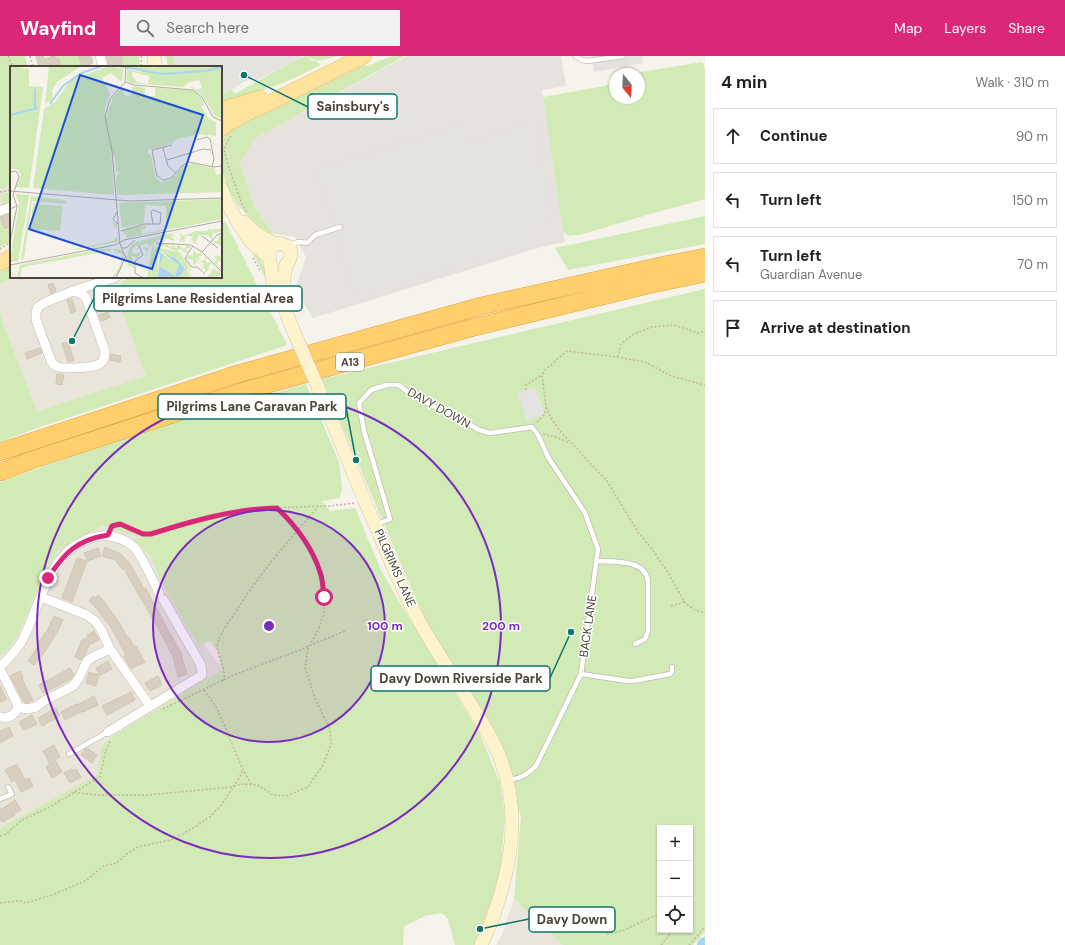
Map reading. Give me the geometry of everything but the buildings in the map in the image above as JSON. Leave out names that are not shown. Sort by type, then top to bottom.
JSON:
[{"type":"highway","name":"A13","points":[[0,452],[234,375],[481,306],[705,257]]},
{"type":"highway","name":"A13","points":[[0,472],[32,460],[244,392],[471,328],[644,286],[705,273]]},
{"type":"main road","points":[[154,56],[155,66]]},
{"type":"main road","points":[[226,132],[227,124],[364,56]]},
{"type":"main road","points":[[222,110],[320,78]]},
{"type":"main road","points":[[223,203],[258,235],[290,249],[290,261],[282,266],[274,265],[251,242],[223,203]]},
{"type":"main road","name":"PILGRIMS LANE","points":[[281,245],[270,249],[268,252],[273,283],[375,525],[417,617],[489,734],[498,752],[507,780],[511,797],[512,828],[507,869],[494,915],[481,945]]},
{"type":"main road","points":[[0,263],[10,258]]},
{"type":"main road","points":[[281,300],[286,264]]},
{"type":"street","points":[[100,56],[103,66]]},
{"type":"street","points":[[0,211],[10,207]]},
{"type":"street","points":[[73,291],[82,294],[86,298],[105,351],[104,360],[100,364],[94,366],[64,368],[56,367],[50,361],[36,320],[36,312],[40,305],[73,291],[113,278]]},
{"type":"street","points":[[86,298],[94,284]]},
{"type":"street","points":[[0,717],[10,717],[14,714],[18,706],[0,668],[21,642],[48,578],[58,562],[69,551],[83,542],[95,537],[108,535],[120,538],[135,547],[147,567],[161,596],[201,665],[202,675],[154,709],[109,736]]},
{"type":"street","points":[[41,596],[87,615],[95,621],[102,631],[110,649],[154,709]]},
{"type":"street","points":[[18,706],[27,709],[36,708],[44,701],[73,686],[79,678],[87,661],[110,649]]},
{"type":"lane","points":[[575,56],[582,60],[588,61],[623,56]]},
{"type":"lane","points":[[281,245],[299,242],[307,243],[315,235],[340,227]]},
{"type":"lane","name":"DAVY DOWN","points":[[375,525],[390,519],[364,431],[359,403],[371,390],[386,386],[399,385],[410,395],[479,430],[490,433],[532,427]]},
{"type":"lane","points":[[532,427],[538,435]]},
{"type":"lane","name":"BACK LANE","points":[[507,780],[518,779],[527,774],[536,766],[581,674],[597,561],[598,549],[585,513],[548,457],[538,435]]},
{"type":"lane","points":[[597,561],[634,564],[642,568],[647,575],[648,631],[645,638],[635,644]]},
{"type":"lane","points":[[581,674],[634,681],[670,674],[672,672],[672,667]]},
{"type":"lane","points":[[69,754],[109,736]]},
{"type":"lane","points":[[0,799],[12,794],[8,787]]},
{"type":"path","points":[[8,56],[13,66]]},
{"type":"path","points":[[30,56],[33,66]]},
{"type":"path","points":[[141,56],[142,66]]},
{"type":"path","points":[[226,132],[227,142],[224,150],[228,165],[242,204],[248,214]]},
{"type":"path","points":[[0,192],[10,190]]},
{"type":"path","points":[[0,249],[10,243]]},
{"type":"path","points":[[252,255],[261,272]]},
{"type":"path","points":[[617,357],[621,344],[634,334],[651,327],[674,325],[698,332],[705,331]]},
{"type":"path","points":[[526,390],[526,385],[542,375],[545,370],[567,351],[645,362],[671,376],[705,385]]},
{"type":"path","points":[[532,427],[545,414],[546,407],[542,375]]},
{"type":"path","points":[[546,407],[551,418],[570,443]]},
{"type":"path","points":[[538,435],[543,434],[555,437],[570,443],[577,448],[607,481],[638,532],[669,574],[684,602],[689,607],[705,613]]},
{"type":"path","points":[[108,535],[112,526],[120,524],[143,534],[151,534],[203,518],[265,508],[318,507],[359,502]]},
{"type":"path","points":[[223,681],[225,673],[218,652],[218,643],[225,628],[259,577],[279,551],[318,507]]},
{"type":"path","points":[[74,792],[95,795],[147,795],[251,784],[258,785],[273,795],[286,796],[308,787],[323,765],[331,744],[330,729],[316,701],[305,668],[308,649],[318,630],[324,613],[324,597],[320,572],[311,550],[298,530],[277,508]]},
{"type":"path","points":[[671,606],[684,602]]},
{"type":"path","points":[[154,709],[204,690],[236,674],[345,631]]},
{"type":"path","points":[[204,690],[217,708],[243,770],[251,784]]},
{"type":"path","points":[[0,836],[6,834],[22,820],[48,808],[100,777],[109,736]]},
{"type":"path","points":[[0,903],[21,901],[26,903],[55,894],[87,880],[103,866],[118,863],[128,853],[138,847],[174,838],[198,825],[211,816],[222,804],[243,770]]},
{"type":"path","points":[[608,934],[624,930],[652,916],[657,915]]},
{"type":"path","points":[[688,945],[705,926]]},
{"type":"path","points":[[661,945],[671,933]]},
{"type":"shaded area","points":[[173,56],[300,56],[301,58],[256,81],[253,77],[222,94],[222,66],[176,66]]},
{"type":"shaded area","points":[[407,56],[561,56],[566,86],[542,90],[565,242],[541,247],[313,318],[295,289],[306,257],[295,237],[272,232],[254,206],[240,163],[254,139]]},
{"type":"shaded area","points":[[592,56],[642,56],[643,63],[609,68],[609,69],[594,72]]},
{"type":"shaded area","points":[[537,120],[550,221],[543,224],[537,242],[525,248],[356,299],[315,171],[464,122],[469,142]]},
{"type":"shaded area","points":[[10,185],[10,229],[0,234],[0,189]]},
{"type":"shaded area","points":[[12,278],[120,278],[122,281],[116,294],[146,376],[37,411],[3,323],[0,311],[0,284]]},
{"type":"shaded area","points":[[534,387],[544,410],[543,414],[527,421],[517,394]]},
{"type":"shaded area","points":[[102,526],[136,536],[148,546],[199,637],[223,670],[108,739],[101,747],[97,775],[0,828],[0,656],[7,650],[42,577],[57,550]]},
{"type":"shaded area","points":[[514,899],[563,945],[496,945],[502,935]]},
{"type":"green space","points":[[0,56],[25,56],[28,66],[10,66],[10,185],[0,189]]},
{"type":"green space","points":[[54,56],[79,56],[83,66],[64,65],[59,66]]},
{"type":"green space","points":[[121,56],[139,56],[141,66],[122,66]]},
{"type":"green space","points":[[166,56],[173,56],[176,66],[168,66]]},
{"type":"green space","points":[[306,56],[310,60],[318,62],[320,65],[272,87],[222,103],[222,94],[231,89],[235,94],[293,61],[294,62]]},
{"type":"green space","points":[[307,56],[337,56],[319,61],[308,58]]},
{"type":"green space","points":[[393,56],[405,56],[254,139],[240,163],[254,206],[272,232],[295,237],[270,233],[254,223],[238,206],[224,177],[222,170],[222,144],[228,133],[227,131],[326,82],[364,65],[366,66]]},
{"type":"green space","points":[[703,62],[705,71],[705,199],[583,234],[569,236],[563,231],[543,97],[609,84],[609,104],[645,104],[645,71]]},
{"type":"green space","points":[[10,193],[10,203],[1,207],[4,204],[0,194]]},
{"type":"green space","points":[[705,216],[705,244],[568,270],[555,248]]},
{"type":"green space","points":[[0,217],[5,231],[10,228],[10,242],[0,247]]},
{"type":"green space","points":[[225,221],[287,345],[40,427],[0,442],[0,311],[3,323],[37,411],[146,376],[116,294],[122,281],[127,278],[222,278],[222,223]]},
{"type":"green space","points":[[251,250],[262,263],[267,281]]},
{"type":"green space","points":[[10,264],[10,278],[12,278],[0,284],[0,270]]},
{"type":"green space","points":[[705,289],[705,934],[704,933],[693,945],[563,945],[514,899],[521,816],[416,599],[322,379]]},
{"type":"green space","points":[[306,384],[339,462],[342,488],[340,498],[322,501],[330,511],[355,508],[381,570],[479,732],[500,783],[505,817],[500,875],[486,918],[474,945],[455,945],[448,919],[442,913],[425,916],[404,926],[403,945],[0,945],[0,828],[97,775],[101,747],[108,739],[222,670],[218,652],[210,641],[199,645],[189,630],[160,579],[150,555],[134,540],[139,538],[102,526],[57,551],[42,577],[18,635],[7,650],[0,656],[0,482],[152,430]]},
{"type":"place","name":"Sainsbury's","points":[[244,75]]},
{"type":"place","name":"Pilgrims Lane Residential Area","points":[[72,341]]},
{"type":"place","name":"Pilgrims Lane Caravan Park","points":[[356,460]]},
{"type":"place","name":"Davy Down Riverside Park","points":[[571,632]]},
{"type":"place","name":"Davy Down","points":[[480,929]]},
{"type":"route","points":[[48,578],[58,562],[69,551],[83,542],[95,537],[108,535],[112,526],[120,524],[143,534],[151,534],[203,518],[265,508],[277,508],[295,526],[311,550],[320,572],[324,597]]}]
